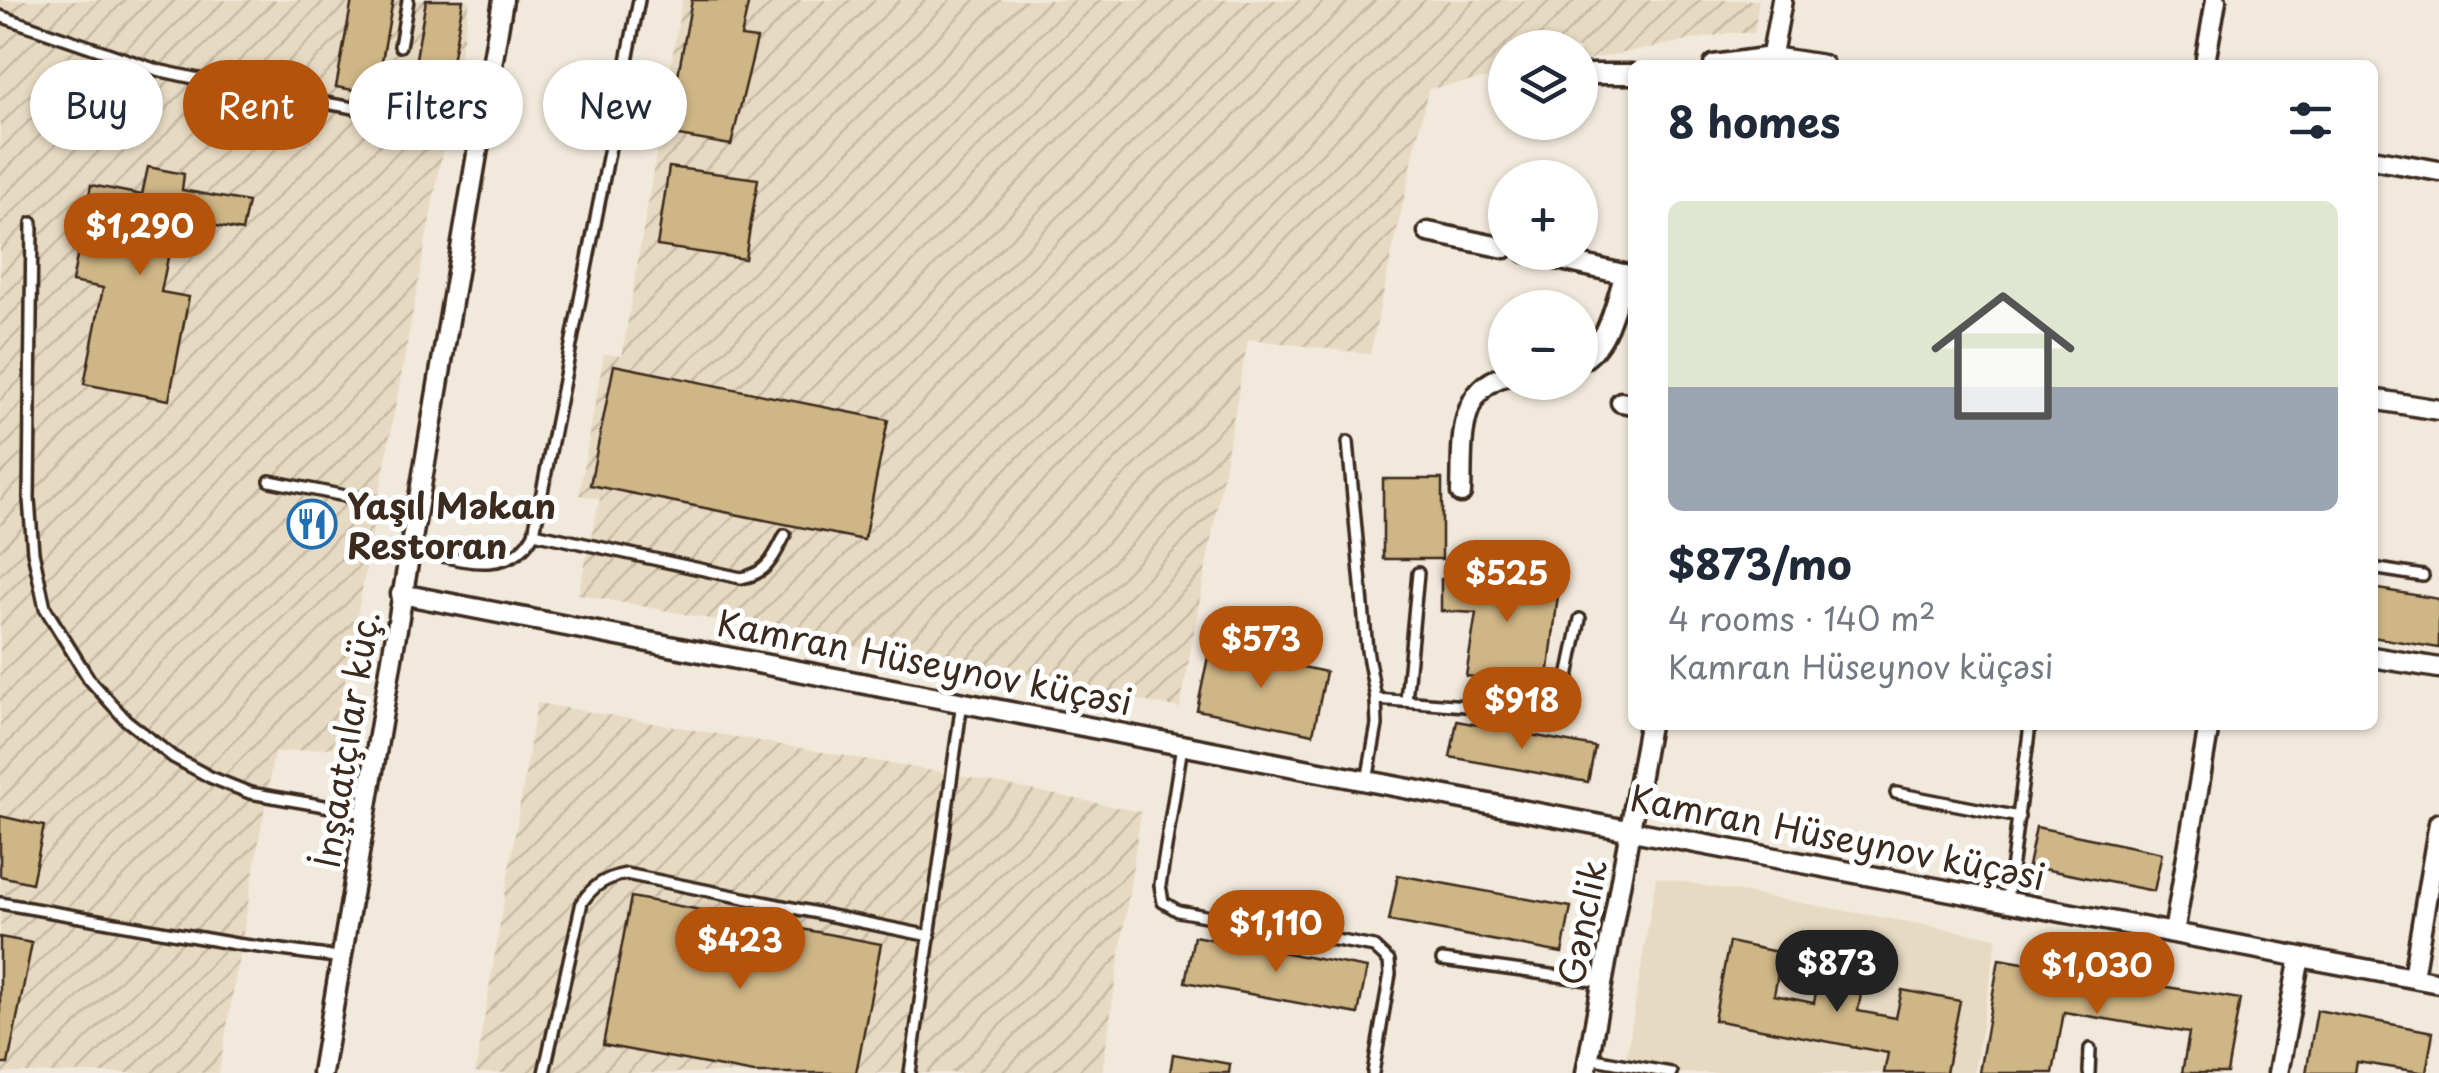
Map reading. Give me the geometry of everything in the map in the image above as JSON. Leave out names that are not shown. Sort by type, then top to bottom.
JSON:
[{"type":"street","name":"İnşaatçılar küç.","points":[[492,60],[503,0]]},
{"type":"street","points":[[1771,60],[1782,0]]},
{"type":"street","points":[[2206,57],[2216,0]]},
{"type":"street","points":[[1598,74],[1628,74]]},
{"type":"street","name":"İnşaatçılar küç.","points":[[322,1073],[477,150]]},
{"type":"street","points":[[2378,159],[2439,171]]},
{"type":"street","points":[[1428,232],[1488,244]]},
{"type":"street","points":[[1598,268],[1628,275]]},
{"type":"street","points":[[1598,344],[1628,278]]},
{"type":"street","points":[[1461,493],[1468,409],[1474,394],[1488,381]]},
{"type":"street","points":[[2378,399],[2439,410]]},
{"type":"street","name":"Kamran Hüseynov küçəsi","points":[[401,594],[2439,982]]},
{"type":"street","points":[[2378,657],[2439,668]]},
{"type":"street","name":"Gənclik","points":[[1588,1066],[1648,730]]},
{"type":"street","points":[[2174,933],[2208,730]]},
{"type":"street","points":[[2413,978],[2439,823]]},
{"type":"street","points":[[2278,1073],[2300,957]]},
{"type":"lane","points":[[400,46],[408,0]]},
{"type":"lane","points":[[410,550],[496,563],[525,549],[534,532],[639,0]]},
{"type":"lane","points":[[0,16],[156,70],[349,107]]},
{"type":"lane","points":[[32,223],[29,499],[38,583],[45,608],[89,678],[126,720],[173,756],[210,778],[250,792],[368,813]]},
{"type":"lane","points":[[1348,442],[1367,650],[1376,699],[1377,725],[1368,781]]},
{"type":"lane","points":[[270,482],[416,510]]},
{"type":"lane","points":[[534,532],[742,578],[756,576],[771,563],[785,535]]},
{"type":"lane","points":[[2378,569],[2423,576]]},
{"type":"lane","points":[[1406,701],[1418,573]]},
{"type":"lane","points":[[1376,699],[1542,712],[1558,709],[1580,619]]},
{"type":"lane","points":[[910,1073],[962,702]]},
{"type":"lane","points":[[2006,902],[2029,730]]},
{"type":"lane","points":[[1183,744],[1160,885],[1163,902],[1178,912],[1374,948],[1389,961],[1390,974],[1373,1073]]},
{"type":"lane","points":[[1896,792],[2019,817]]},
{"type":"lane","points":[[544,1073],[582,902],[608,877],[626,874],[930,936]]},
{"type":"lane","points":[[0,903],[236,944],[342,958]]},
{"type":"lane","points":[[1442,960],[1602,982]]},
{"type":"lane","points":[[2089,1073],[2090,1049]]},
{"type":"lane","points":[[1588,1066],[1671,1073]]},
{"type":"shaded area","points":[[0,0],[470,0],[459,60],[349,60],[349,150],[442,150],[333,747],[274,753],[219,1073],[0,1073]]},
{"type":"shaded area","points":[[682,0],[1759,0],[1754,33],[1729,33],[1598,58],[1598,30],[1488,30],[1488,78],[1428,89],[1370,354],[1248,339],[1180,708],[578,594],[600,499],[579,495],[604,354],[622,356],[657,150],[687,150],[687,60],[672,60]]},
{"type":"shaded area","points":[[537,703],[951,774],[1141,812],[1102,1073],[475,1073]]},
{"type":"shaded area","points":[[1656,877],[1997,938],[1974,1073],[1624,1073]]},
{"type":"building","points":[[352,0],[393,0],[382,60],[349,60],[349,89],[336,87]]},
{"type":"building","points":[[426,0],[463,0],[452,60],[416,60]]},
{"type":"building","points":[[692,0],[749,0],[741,37],[757,39],[731,145],[687,137],[687,60],[681,60]]},
{"type":"building","points":[[148,167],[184,174],[182,190],[248,202],[242,231],[176,218],[161,292],[189,297],[169,400],[84,384],[103,288],[72,282],[91,185],[142,195]]},
{"type":"building","points":[[669,167],[758,179],[745,259],[657,246]]},
{"type":"building","points":[[614,365],[888,420],[864,540],[590,485]]},
{"type":"building","points":[[1383,479],[1442,479],[1442,559],[1383,559]]},
{"type":"building","points":[[1560,578],[1547,686],[1466,676],[1476,613],[1441,611],[1441,579]]},
{"type":"building","points":[[2378,589],[2439,599],[2439,648],[2378,638]]},
{"type":"building","points":[[1210,647],[1326,672],[1313,734],[1197,710]]},
{"type":"building","points":[[1457,721],[1595,747],[1588,782],[1450,757]]},
{"type":"building","points":[[0,816],[44,826],[32,883],[0,876]]},
{"type":"building","points":[[2036,827],[2162,853],[2154,891],[2028,866]]},
{"type":"building","points":[[1398,875],[1571,907],[1562,953],[1389,921]]},
{"type":"building","points":[[631,897],[881,944],[856,1073],[754,1073],[603,1045]]},
{"type":"building","points":[[1194,936],[1367,968],[1358,1014],[1185,982]]},
{"type":"building","points":[[0,937],[32,943],[8,1064],[0,1064]]},
{"type":"building","points":[[1729,942],[1782,953],[1774,995],[1814,1003],[1817,986],[1861,994],[1858,1011],[1896,1018],[1902,990],[1960,1001],[1946,1073],[1884,1073],[1888,1053],[1714,1020]]},
{"type":"building","points":[[1999,959],[2240,999],[2227,1073],[2182,1073],[2189,1033],[2064,1012],[2053,1073],[1979,1073]]},
{"type":"building","points":[[2317,1010],[2433,1032],[2426,1073],[2357,1062],[2355,1073],[2306,1073]]},
{"type":"building","points":[[1173,1054],[1230,1064],[1229,1073],[1170,1073]]},
{"type":"place","name":"Yaşıl Məkan Restoran","points":[[312,524]]}]
